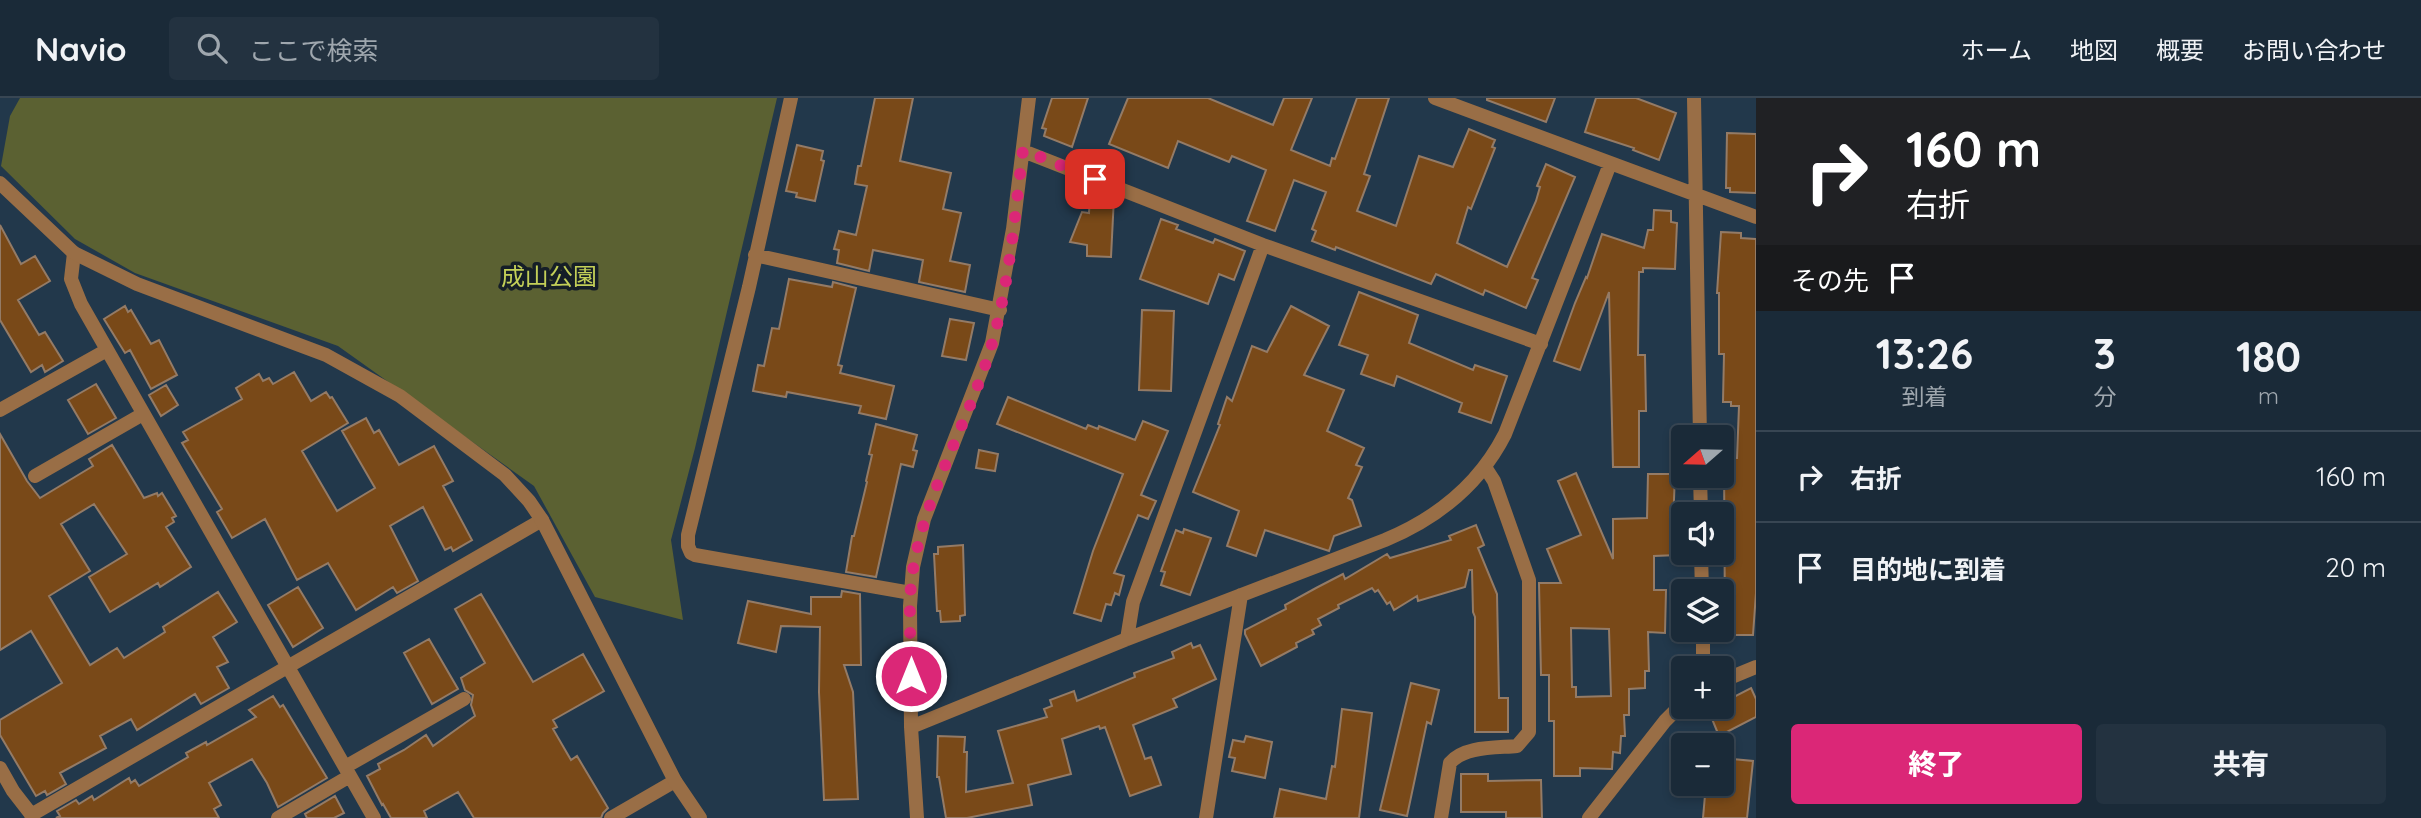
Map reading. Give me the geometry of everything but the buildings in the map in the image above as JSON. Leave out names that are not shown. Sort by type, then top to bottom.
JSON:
[{"type":"street","points":[[791,98],[688,535],[689,550],[695,555],[911,593]]},
{"type":"street","points":[[917,818],[911,727],[913,567],[924,519],[987,360],[1000,310],[1029,98]]},
{"type":"street","points":[[1435,98],[1465,103],[1610,164],[1756,218]]},
{"type":"street","points":[[1694,98],[1700,425]]},
{"type":"street","points":[[1023,150],[1263,245],[1541,344]]},
{"type":"street","points":[[911,727],[1127,639],[1404,532],[1451,502],[1476,479],[1496,452],[1610,164]]},
{"type":"street","points":[[0,183],[74,253],[120,277],[326,355],[361,372],[400,396],[505,475],[542,520],[675,781],[700,818]]},
{"type":"street","points":[[1127,639],[1133,602],[1263,245]]},
{"type":"street","points":[[74,253],[71,279],[74,290],[374,818]]},
{"type":"street","points":[[755,255],[1000,310]]},
{"type":"street","points":[[0,410],[107,350]]},
{"type":"street","points":[[35,476],[143,414]]},
{"type":"street","points":[[1441,818],[1450,764],[1455,758],[1470,751],[1517,746],[1529,732],[1528,576],[1494,481],[1485,467]]},
{"type":"street","points":[[0,768],[32,816],[542,520]]},
{"type":"street","points":[[1206,818],[1241,595]]},
{"type":"street","points":[[1734,676],[1756,667]]},
{"type":"street","points":[[278,818],[464,699]]},
{"type":"street","points":[[1590,818],[1671,715]]},
{"type":"street","points":[[611,818],[675,781]]},
{"type":"green space","name":"成山公園","points":[[20,98],[777,98],[671,540],[683,620],[595,597],[534,486],[338,346],[135,273],[75,239],[1,166],[10,116]]},
{"type":"route","points":[[911,676],[913,567],[924,519],[992,344],[1013,229],[1023,150],[1095,179]]}]
